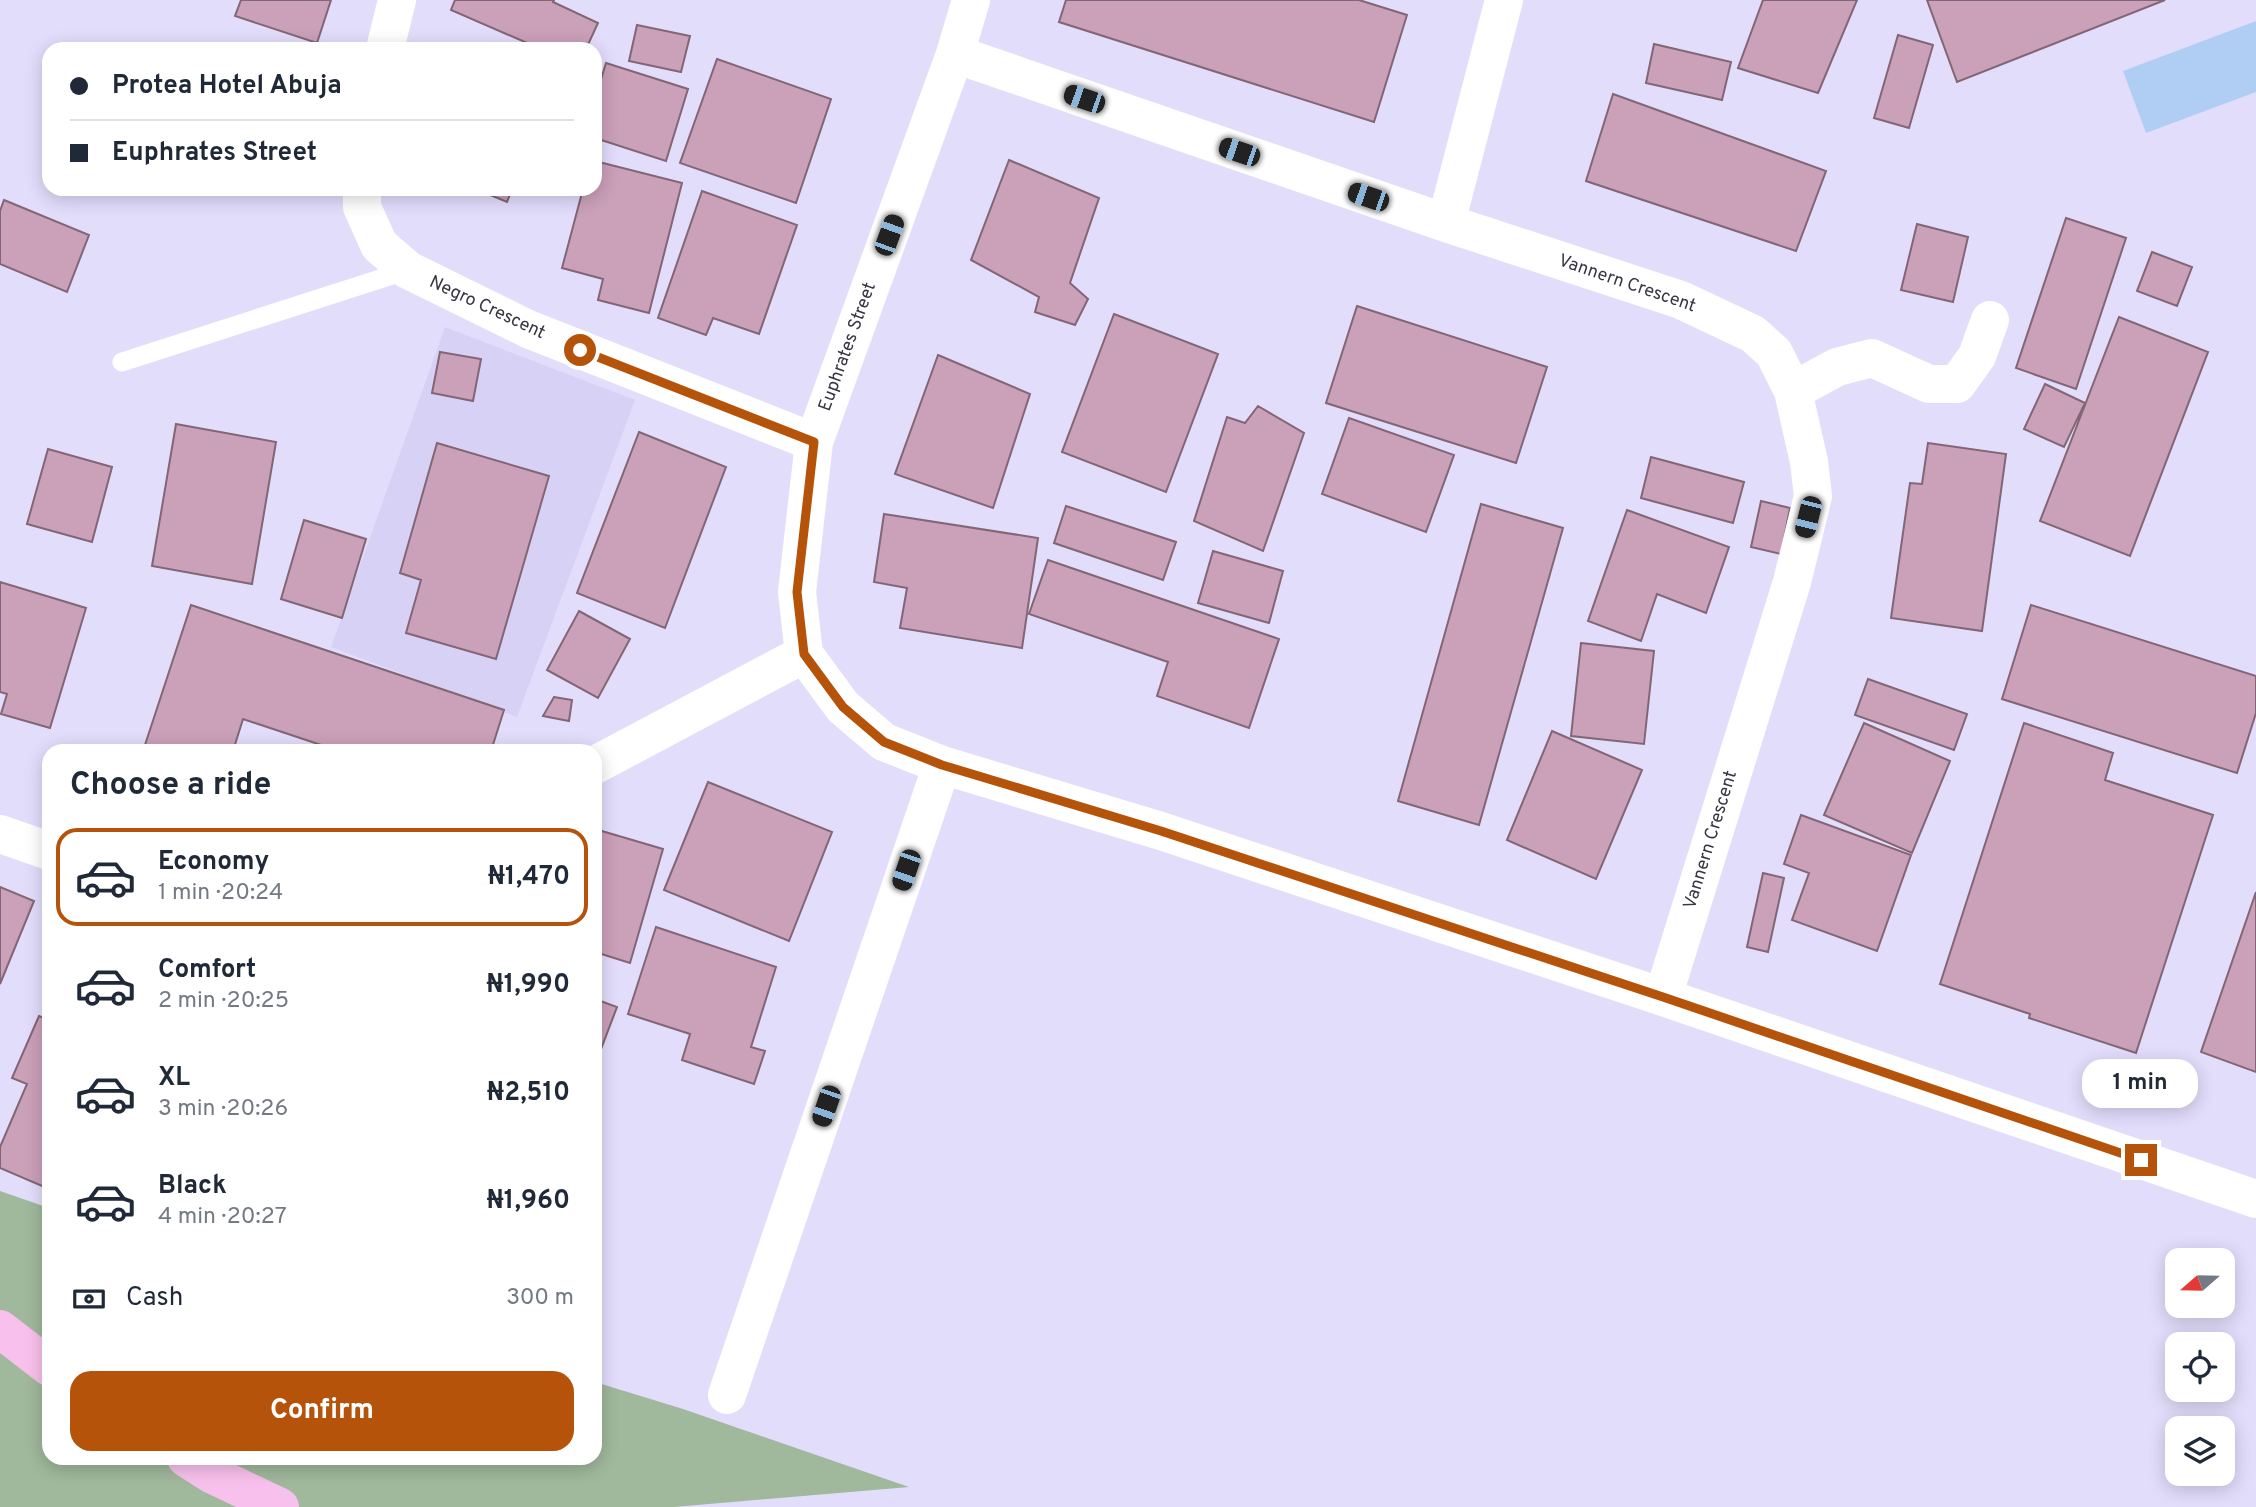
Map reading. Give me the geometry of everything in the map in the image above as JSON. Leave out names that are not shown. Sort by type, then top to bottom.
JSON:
[{"type":"highway","points":[[0,1329],[42,1362]]},
{"type":"highway","points":[[197,1465],[280,1507]]},
{"type":"street","points":[[387,42],[397,0]]},
{"type":"street","name":"Euphrates Street","points":[[971,0],[955,54],[814,442],[797,592],[804,654],[843,707],[884,742],[942,765],[1161,831],[1663,997],[2256,1199]]},
{"type":"street","points":[[1446,223],[1504,0]]},
{"type":"street","name":"Vannern Crescent","points":[[955,54],[1446,223],[1681,300],[1753,334],[1774,353],[1793,391],[1809,462],[1813,496],[1792,582],[1663,997]]},
{"type":"street","name":"Negro Crescent","points":[[362,196],[362,207],[379,246],[408,270],[528,329],[814,442]]},
{"type":"street","points":[[1793,391],[1837,367],[1872,358],[1929,384],[1957,384],[1977,356],[1990,320]]},
{"type":"street","points":[[602,761],[804,654]]},
{"type":"street","points":[[727,1395],[942,765]]},
{"type":"street","points":[[0,834],[42,849]]},
{"type":"lane","points":[[122,362],[408,270]]},
{"type":"shaded area","points":[[445,327],[635,400],[517,717],[331,647]]},
{"type":"green space","points":[[0,1191],[42,1206],[42,1465],[602,1465],[602,1384],[683,1409],[909,1487],[674,1507],[0,1507]]},
{"type":"water","points":[[2256,21],[2256,92],[2146,133],[2123,71]]},
{"type":"building","points":[[241,0],[331,0],[317,42],[235,16]]},
{"type":"building","points":[[455,0],[554,0],[553,2],[598,23],[589,42],[525,42],[451,10]]},
{"type":"building","points":[[1066,0],[1359,0],[1407,15],[1374,122],[1059,22]]},
{"type":"building","points":[[1763,0],[1857,0],[1818,93],[1738,68]]},
{"type":"building","points":[[1927,0],[2165,0],[1957,82]]},
{"type":"building","points":[[637,25],[690,36],[681,72],[629,61]]},
{"type":"building","points":[[1898,35],[1933,45],[1909,128],[1874,118]]},
{"type":"building","points":[[1654,44],[1731,62],[1722,100],[1646,83]]},
{"type":"building","points":[[717,59],[831,99],[796,203],[680,163]]},
{"type":"building","points":[[606,63],[688,89],[666,161],[602,140],[602,76]]},
{"type":"building","points":[[1613,94],[1826,171],[1796,251],[1586,181]]},
{"type":"building","points":[[1009,160],[1099,198],[1070,283],[1088,299],[1075,325],[1035,312],[1039,297],[971,260]]},
{"type":"building","points":[[602,163],[682,183],[649,313],[598,300],[603,279],[562,268],[581,196],[602,196]]},
{"type":"building","points":[[702,191],[797,225],[759,334],[713,318],[706,335],[658,318]]},
{"type":"building","points":[[493,196],[509,196],[507,202]]},
{"type":"building","points":[[4,200],[89,235],[67,292],[0,264],[0,211]]},
{"type":"building","points":[[2066,218],[2126,238],[2076,389],[2016,368]]},
{"type":"building","points":[[1917,224],[1968,237],[1953,302],[1901,290]]},
{"type":"building","points":[[2152,252],[2192,267],[2177,306],[2137,291]]},
{"type":"building","points":[[1357,306],[1547,367],[1516,463],[1326,403]]},
{"type":"building","points":[[1114,314],[1218,354],[1166,492],[1062,452]]},
{"type":"building","points":[[2119,317],[2208,352],[2130,556],[2040,521]]},
{"type":"building","points":[[440,352],[481,359],[473,401],[432,393]]},
{"type":"building","points":[[938,355],[1030,394],[993,508],[895,474]]},
{"type":"building","points":[[2045,384],[2085,403],[2064,447],[2024,429]]},
{"type":"building","points":[[1258,406],[1304,433],[1263,551],[1194,521],[1227,417],[1245,423]]},
{"type":"building","points":[[1349,418],[1454,455],[1426,532],[1322,494]]},
{"type":"building","points":[[176,424],[276,442],[252,584],[152,566]]},
{"type":"building","points":[[639,432],[726,467],[665,628],[577,593]]},
{"type":"building","points":[[437,443],[549,476],[496,659],[406,633],[421,580],[400,573]]},
{"type":"building","points":[[1928,443],[2006,454],[1982,631],[1891,618],[1910,483],[1922,484]]},
{"type":"building","points":[[48,449],[112,467],[92,542],[27,524]]},
{"type":"building","points":[[1651,457],[1744,482],[1733,523],[1641,498]]},
{"type":"building","points":[[1761,501],[1790,508],[1781,554],[1751,547]]},
{"type":"building","points":[[1481,504],[1563,528],[1479,825],[1398,801]]},
{"type":"building","points":[[1066,506],[1176,542],[1163,580],[1054,543]]},
{"type":"building","points":[[1627,510],[1729,547],[1706,613],[1657,594],[1641,641],[1588,621]]},
{"type":"building","points":[[884,514],[1038,538],[1022,648],[900,628],[907,588],[874,582]]},
{"type":"building","points":[[304,520],[366,539],[342,618],[281,599]]},
{"type":"building","points":[[1213,551],[1283,571],[1269,623],[1198,603]]},
{"type":"building","points":[[1048,560],[1279,639],[1249,728],[1157,696],[1168,662],[1029,614]]},
{"type":"building","points":[[0,582],[86,608],[50,728],[1,714],[7,694],[0,692]]},
{"type":"building","points":[[191,605],[504,710],[493,744],[318,744],[243,719],[235,744],[145,744]]},
{"type":"building","points":[[2031,605],[2256,676],[2256,713],[2237,773],[2002,699]]},
{"type":"building","points":[[579,611],[630,639],[598,698],[547,670]]},
{"type":"building","points":[[1581,643],[1654,651],[1644,744],[1571,736]]},
{"type":"building","points":[[1868,679],[1967,714],[1954,750],[1855,715]]},
{"type":"building","points":[[554,697],[572,700],[569,721],[543,716]]},
{"type":"building","points":[[1864,723],[1950,761],[1912,853],[1824,815]]},
{"type":"building","points":[[2024,723],[2113,753],[2105,780],[2213,815],[2136,1053],[2029,1018],[2030,1014],[1940,984]]},
{"type":"building","points":[[1552,731],[1642,770],[1596,879],[1507,840]]},
{"type":"building","points":[[708,782],[832,832],[789,941],[664,890]]},
{"type":"building","points":[[1801,815],[1911,855],[1877,951],[1792,920],[1809,873],[1784,864]]},
{"type":"building","points":[[602,831],[663,849],[630,963],[602,954]]},
{"type":"building","points":[[1763,873],[1784,878],[1768,952],[1747,947]]},
{"type":"building","points":[[0,887],[34,901],[0,984]]},
{"type":"building","points":[[2256,892],[2256,1072],[2201,1052]]},
{"type":"building","points":[[656,927],[776,967],[751,1047],[765,1051],[754,1084],[682,1060],[690,1034],[628,1014]]},
{"type":"building","points":[[602,1002],[617,1007],[602,1047]]},
{"type":"building","points":[[39,1016],[42,1017],[42,1186],[0,1168],[0,1147],[27,1084],[12,1078]]},
{"type":"route","points":[[580,350],[814,442],[797,592],[804,654],[843,707],[884,742],[942,765],[1161,831],[1663,997],[2141,1160]]}]
